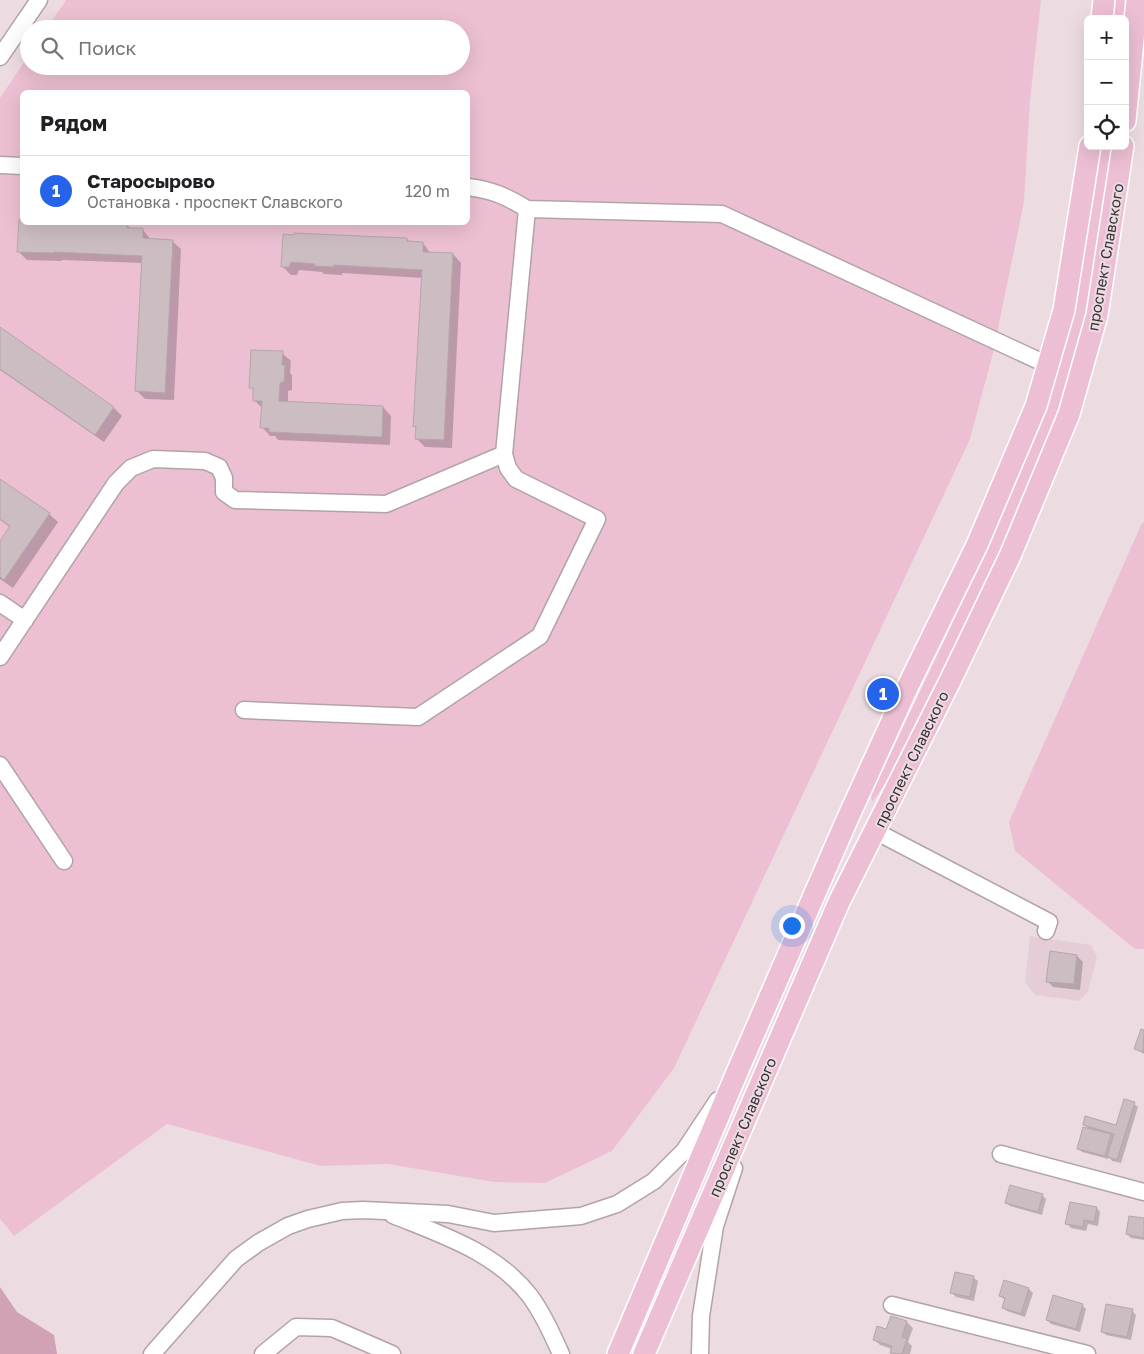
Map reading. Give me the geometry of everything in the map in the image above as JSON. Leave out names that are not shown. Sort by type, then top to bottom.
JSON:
[{"type":"main road","points":[[1102,15],[1104,0]]},
{"type":"main road","points":[[1127,105],[1137,0]]},
{"type":"main road","name":"проспект Славского","points":[[618,1354],[738,1070],[846,822],[908,686],[977,545],[1036,406],[1064,310],[1089,150]]},
{"type":"main road","name":"проспект Славского","points":[[644,1354],[839,902],[1010,556],[1069,414],[1097,315],[1122,150]]},
{"type":"street","points":[[25,20],[39,0]]},
{"type":"street","points":[[0,57],[20,28]]},
{"type":"street","points":[[0,165],[20,166]]},
{"type":"street","points":[[470,187],[490,190],[509,198],[527,209],[722,214],[1048,365]]},
{"type":"street","points":[[244,710],[418,717],[540,636],[597,519],[516,479],[508,468],[504,454],[527,209]]},
{"type":"street","points":[[0,657],[116,483],[132,468],[154,459],[205,461],[218,467],[224,478],[224,492],[235,500],[386,504],[504,454]]},
{"type":"street","points":[[0,603],[25,620]]},
{"type":"street","points":[[0,765],[64,861]]},
{"type":"street","points":[[875,831],[1049,922],[1046,931]]},
{"type":"street","points":[[152,1354],[236,1259],[258,1242],[288,1226],[308,1219],[342,1211],[382,1210],[448,1214],[494,1223],[581,1216],[617,1204],[654,1181],[684,1151],[738,1070]]},
{"type":"street","points":[[700,1354],[701,1316],[715,1226],[761,1082]]},
{"type":"street","points":[[1001,1154],[1144,1192]]},
{"type":"street","points":[[382,1210],[468,1246],[500,1267],[516,1280],[531,1297],[561,1354]]},
{"type":"street","points":[[892,1305],[1087,1354]]},
{"type":"street","points":[[263,1354],[296,1327],[332,1328],[392,1354]]},
{"type":"shaded area","points":[[66,0],[1041,0],[1030,101],[1024,202],[993,353],[970,439],[674,1068],[612,1151],[545,1183],[494,1182],[388,1164],[321,1166],[167,1124],[14,1236],[0,1219],[0,98],[20,68],[20,75],[470,75],[470,20],[52,20]]},
{"type":"shaded area","points":[[1112,0],[1129,0],[1126,15],[1110,15]]},
{"type":"shaded area","points":[[1096,150],[1113,150],[1085,314],[1068,379],[1047,439],[988,578],[943,674],[896,765],[872,802],[871,795],[947,635],[1018,472]]},
{"type":"shaded area","points":[[1142,523],[1144,523],[1144,949],[1135,949],[1015,851],[1009,822]]},
{"type":"shaded area","points":[[1030,936],[1091,945],[1097,957],[1088,991],[1079,1001],[1035,995],[1025,982]]},
{"type":"shaded area","points":[[0,1287],[17,1312],[54,1335],[57,1354],[0,1354]]},
{"type":"building","points":[[19,219],[20,225],[127,225],[127,228],[143,228],[143,238],[173,240],[165,393],[135,391],[142,256],[17,252]]},
{"type":"building","points":[[294,233],[407,238],[407,241],[423,242],[423,252],[453,253],[444,440],[415,439],[416,426],[413,427],[422,270],[334,265],[334,267],[314,266],[315,264],[291,262],[289,267],[281,267],[283,234],[294,235]]},
{"type":"building","points":[[0,327],[114,407],[95,435],[0,369]]},
{"type":"building","points":[[251,350],[283,351],[282,365],[285,365],[284,382],[280,383],[279,401],[383,406],[382,437],[269,432],[269,428],[260,428],[262,401],[253,401],[253,388],[249,388]]},
{"type":"building","points":[[0,479],[50,513],[4,580],[0,577],[0,541],[10,526],[0,519]]},
{"type":"building","points":[[1050,951],[1077,955],[1074,984],[1046,982]]},
{"type":"building","points":[[1141,1029],[1144,1030],[1143,1052],[1134,1049]]},
{"type":"building","points":[[1124,1099],[1135,1102],[1117,1160],[1107,1157],[1114,1134],[1083,1125],[1085,1116],[1116,1125]]},
{"type":"building","points":[[1083,1127],[1111,1134],[1105,1156],[1077,1149]]},
{"type":"building","points":[[1010,1185],[1043,1194],[1038,1212],[1005,1203]]},
{"type":"building","points":[[1070,1202],[1097,1207],[1094,1222],[1084,1220],[1083,1227],[1065,1224]]},
{"type":"building","points":[[1129,1216],[1144,1218],[1144,1238],[1126,1234]]},
{"type":"building","points":[[955,1272],[974,1276],[970,1297],[950,1293]]},
{"type":"building","points":[[1004,1280],[1029,1288],[1021,1314],[1002,1308],[1005,1298],[999,1296]]},
{"type":"building","points":[[1053,1295],[1083,1304],[1076,1329],[1046,1320]]},
{"type":"building","points":[[1106,1304],[1133,1309],[1127,1337],[1101,1332]]},
{"type":"building","points":[[891,1316],[907,1321],[902,1337],[907,1339],[902,1354],[890,1353],[892,1346],[873,1340],[877,1326],[886,1329]]},
{"type":"place","name":"Старосырово","points":[[883,694]]}]
